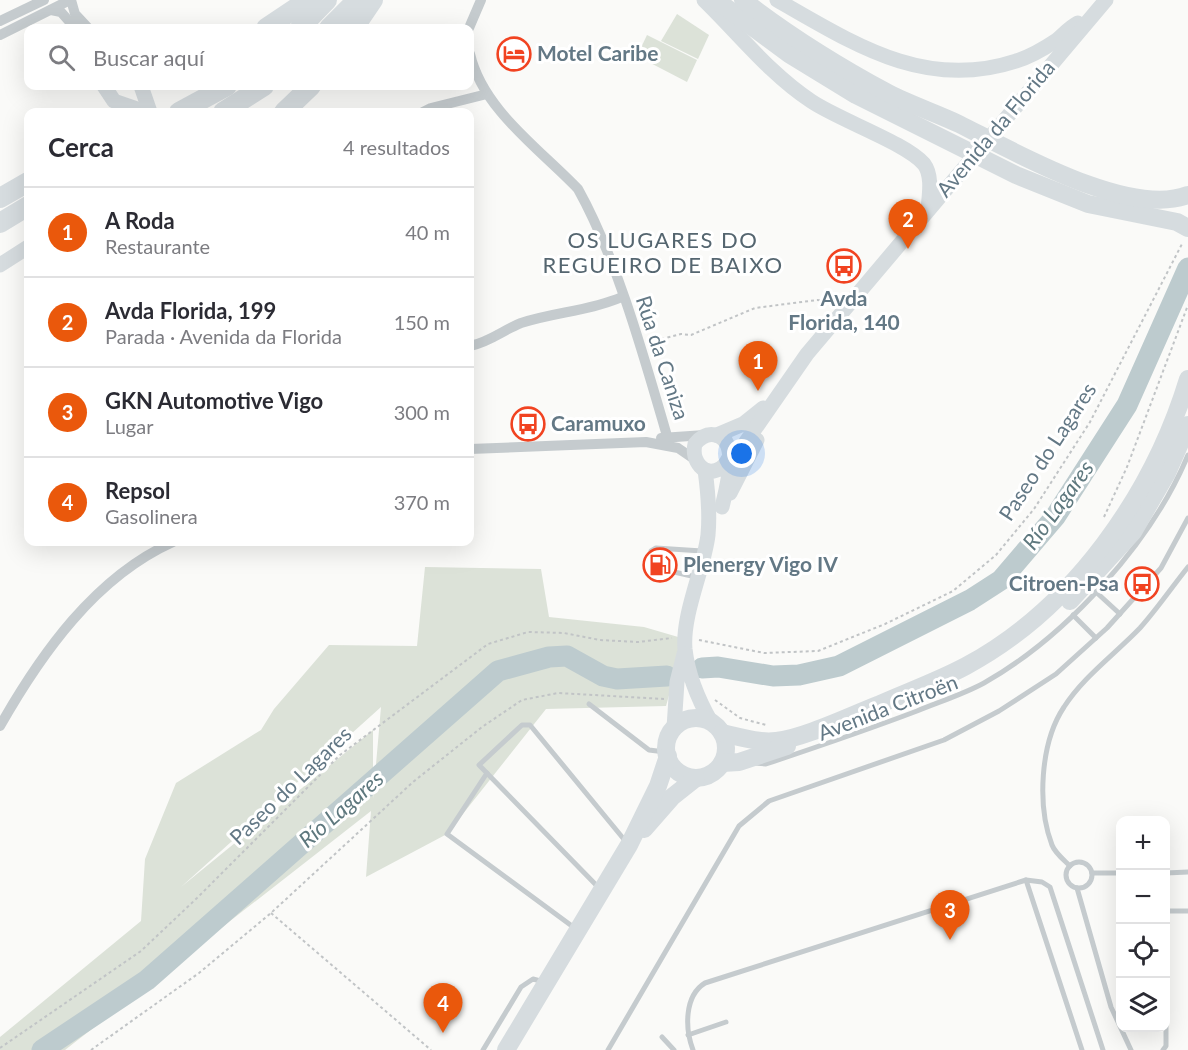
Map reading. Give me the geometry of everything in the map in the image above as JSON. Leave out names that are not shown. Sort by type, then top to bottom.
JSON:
[{"type":"highway","points":[[272,24],[308,0]]},
{"type":"highway","points":[[304,24],[327,0]]},
{"type":"highway","points":[[333,24],[357,0]]},
{"type":"highway","points":[[357,24],[373,0]]},
{"type":"highway","points":[[186,108],[220,90]]},
{"type":"highway","points":[[229,108],[258,90]]},
{"type":"highway","points":[[288,108],[307,90]]},
{"type":"highway","points":[[0,198],[24,184]]},
{"type":"highway","points":[[0,223],[24,208]]},
{"type":"main road","points":[[704,0],[784,80],[810,100],[836,116],[901,147],[924,164],[929,179],[928,209]]},
{"type":"main road","points":[[716,0],[820,74],[889,113],[943,137],[1016,175],[1089,204],[1169,220],[1188,228]]},
{"type":"main road","points":[[730,0],[943,137]]},
{"type":"main road","points":[[743,0],[848,75],[954,122],[1074,180],[1112,191],[1164,200],[1188,195]]},
{"type":"main road","points":[[760,0],[835,52],[954,122]]},
{"type":"main road","points":[[777,0],[889,58],[911,66],[933,70],[993,68],[1018,61],[1056,40],[1076,24],[1087,22]]},
{"type":"main road","name":"Avenida da Florida","points":[[722,507],[730,457],[741,449],[807,354],[1106,0]]},
{"type":"main road","points":[[107,90],[114,101],[136,108]]},
{"type":"main road","points":[[142,90],[147,108]]},
{"type":"main road","points":[[0,265],[24,250]]},
{"type":"main road","points":[[506,1050],[630,845],[658,786],[667,754],[667,743],[674,728],[692,718],[752,740],[777,741],[844,719],[966,666],[1008,639],[1061,593],[1105,543],[1140,494],[1174,424],[1188,379]]},
{"type":"main road","name":"Avenida da Florida","points":[[712,435],[743,424],[775,399]]},
{"type":"main road","name":"Avenida da Florida","points":[[674,728],[684,680],[680,643],[708,536],[775,399]]},
{"type":"main road","name":"Avenida Citroën","points":[[731,762],[906,705],[971,676],[1011,650],[1065,606],[1133,532],[1167,473],[1188,424]]},
{"type":"main road","points":[[712,435],[725,440],[730,457],[720,469],[700,465],[695,444],[712,435]]},
{"type":"main road","name":"Avenida da Florida","points":[[700,465],[709,496],[708,536]]},
{"type":"main road","name":"Avenida da Florida","points":[[684,680],[717,728]]},
{"type":"main road","points":[[630,845],[672,797],[696,778],[707,776],[731,762],[717,728]]},
{"type":"main road","points":[[667,754],[678,772],[696,778]]},
{"type":"street","points":[[0,21],[44,0]]},
{"type":"street","points":[[0,35],[70,0],[75,14],[84,24]]},
{"type":"street","points":[[472,24],[481,0]]},
{"type":"street","points":[[51,10],[61,12],[72,24]]},
{"type":"street","name":"Rúa da Caniza","points":[[474,65],[480,82],[496,107],[578,189],[598,228],[667,436]]},
{"type":"street","points":[[431,108],[487,94]]},
{"type":"street","points":[[474,345],[492,340],[523,323],[599,306],[622,297]]},
{"type":"street","points":[[646,442],[667,436],[712,435]]},
{"type":"street","points":[[474,449],[646,442],[678,448],[700,465]]},
{"type":"street","points":[[0,725],[33,670],[77,616],[125,573],[167,546]]},
{"type":"lane","points":[[731,762],[766,764],[850,737],[984,683],[1073,615],[1096,592],[1141,538],[1174,489],[1188,455]]},
{"type":"lane","points":[[608,1050],[739,826],[752,812],[769,801],[944,740],[999,711],[1056,674],[1120,614],[1161,568],[1188,518]]},
{"type":"lane","points":[[697,577],[648,566],[651,551],[656,548],[704,551]]},
{"type":"lane","points":[[1070,866],[1053,848],[1046,822],[1044,789],[1051,739],[1062,710],[1072,695],[1141,627],[1188,567]]},
{"type":"lane","points":[[1096,592],[1120,614]]},
{"type":"lane","points":[[1073,615],[1096,638]]},
{"type":"lane","points":[[589,704],[649,750],[667,754]]},
{"type":"lane","points":[[601,891],[479,765],[522,725],[530,725],[630,845]]},
{"type":"lane","points":[[487,773],[447,834],[577,930]]},
{"type":"lane","points":[[1070,866],[1082,863],[1092,873],[1116,873]]},
{"type":"lane","points":[[1070,866],[1066,879],[1077,888],[1111,1007],[1131,1050]]},
{"type":"lane","points":[[1170,873],[1188,872]]},
{"type":"lane","points":[[1077,888],[1087,886],[1092,873]]},
{"type":"lane","points":[[1026,880],[1082,1050]]},
{"type":"lane","points":[[693,1050],[687,1035],[690,1003],[696,989],[705,983],[1026,880],[1042,882],[1050,887],[1103,1050]]},
{"type":"lane","points":[[1170,911],[1188,911]]},
{"type":"lane","points":[[483,1050],[520,987],[533,979],[546,982]]},
{"type":"lane","points":[[687,1035],[726,1022]]},
{"type":"lane","points":[[1163,1050],[1166,1046],[1166,1032]]},
{"type":"lane","points":[[662,1036],[674,1050]]},
{"type":"path","name":"Paseo do Lagares","points":[[700,640],[764,652],[819,651],[885,624],[953,591],[996,555],[1034,509],[1090,422],[1188,235]]},
{"type":"path","points":[[638,345],[681,334],[691,335],[755,308],[817,300],[834,302]]},
{"type":"path","points":[[1103,517],[1130,458],[1188,305]]},
{"type":"path","name":"Paseo do Lagares","points":[[0,1048],[141,951],[340,755],[488,644],[528,632],[564,633],[638,642],[680,643]]},
{"type":"path","points":[[91,1050],[199,972],[271,913],[413,782],[482,727],[522,700],[558,693],[667,699]]},
{"type":"path","points":[[715,699],[741,718],[774,726]]},
{"type":"path","points":[[271,913],[431,1050]]},
{"type":"shaded area","points":[[677,14],[709,35],[698,59],[661,41]]},
{"type":"shaded area","points":[[647,35],[697,60],[687,82],[637,56]]},
{"type":"shaded area","points":[[425,567],[541,569],[549,617],[644,627],[685,639],[666,706],[546,709],[447,834],[366,877],[371,811],[65,1050],[0,1050],[0,1037],[141,921],[145,859],[176,783],[261,730],[274,709],[329,645],[417,646]],"holes":[[[381,707],[373,799],[373,730],[181,887]]]},
{"type":"waterway","name":"Río Lagares","points":[[702,668],[718,667],[773,676],[799,675],[839,666],[970,600],[1001,580],[1055,517],[1127,405],[1188,268]]},
{"type":"waterway","name":"Río Lagares","points":[[42,1050],[147,980],[498,671],[549,657],[567,656],[603,676],[617,679],[667,676]]},
{"type":"place","name":"Motel Caribe","points":[[514,54]]},
{"type":"place","name":"Avda Florida, 199","points":[[908,249]]},
{"type":"place","name":"Avda Florida, 140","points":[[844,266]]},
{"type":"place","name":"A Roda","points":[[758,391]]},
{"type":"place","name":"Caramuxo","points":[[528,424]]},
{"type":"place","name":"Plenergy Vigo IV","points":[[660,565]]},
{"type":"place","name":"Citroen-Psa","points":[[1142,584]]},
{"type":"place","name":"GKN Automotive Vigo","points":[[950,940]]},
{"type":"place","name":"Repsol","points":[[443,1033]]},
{"type":"district","name":"OS LUGARES DO REGUEIRO DE BAIXO","points":[[663,252]]}]
